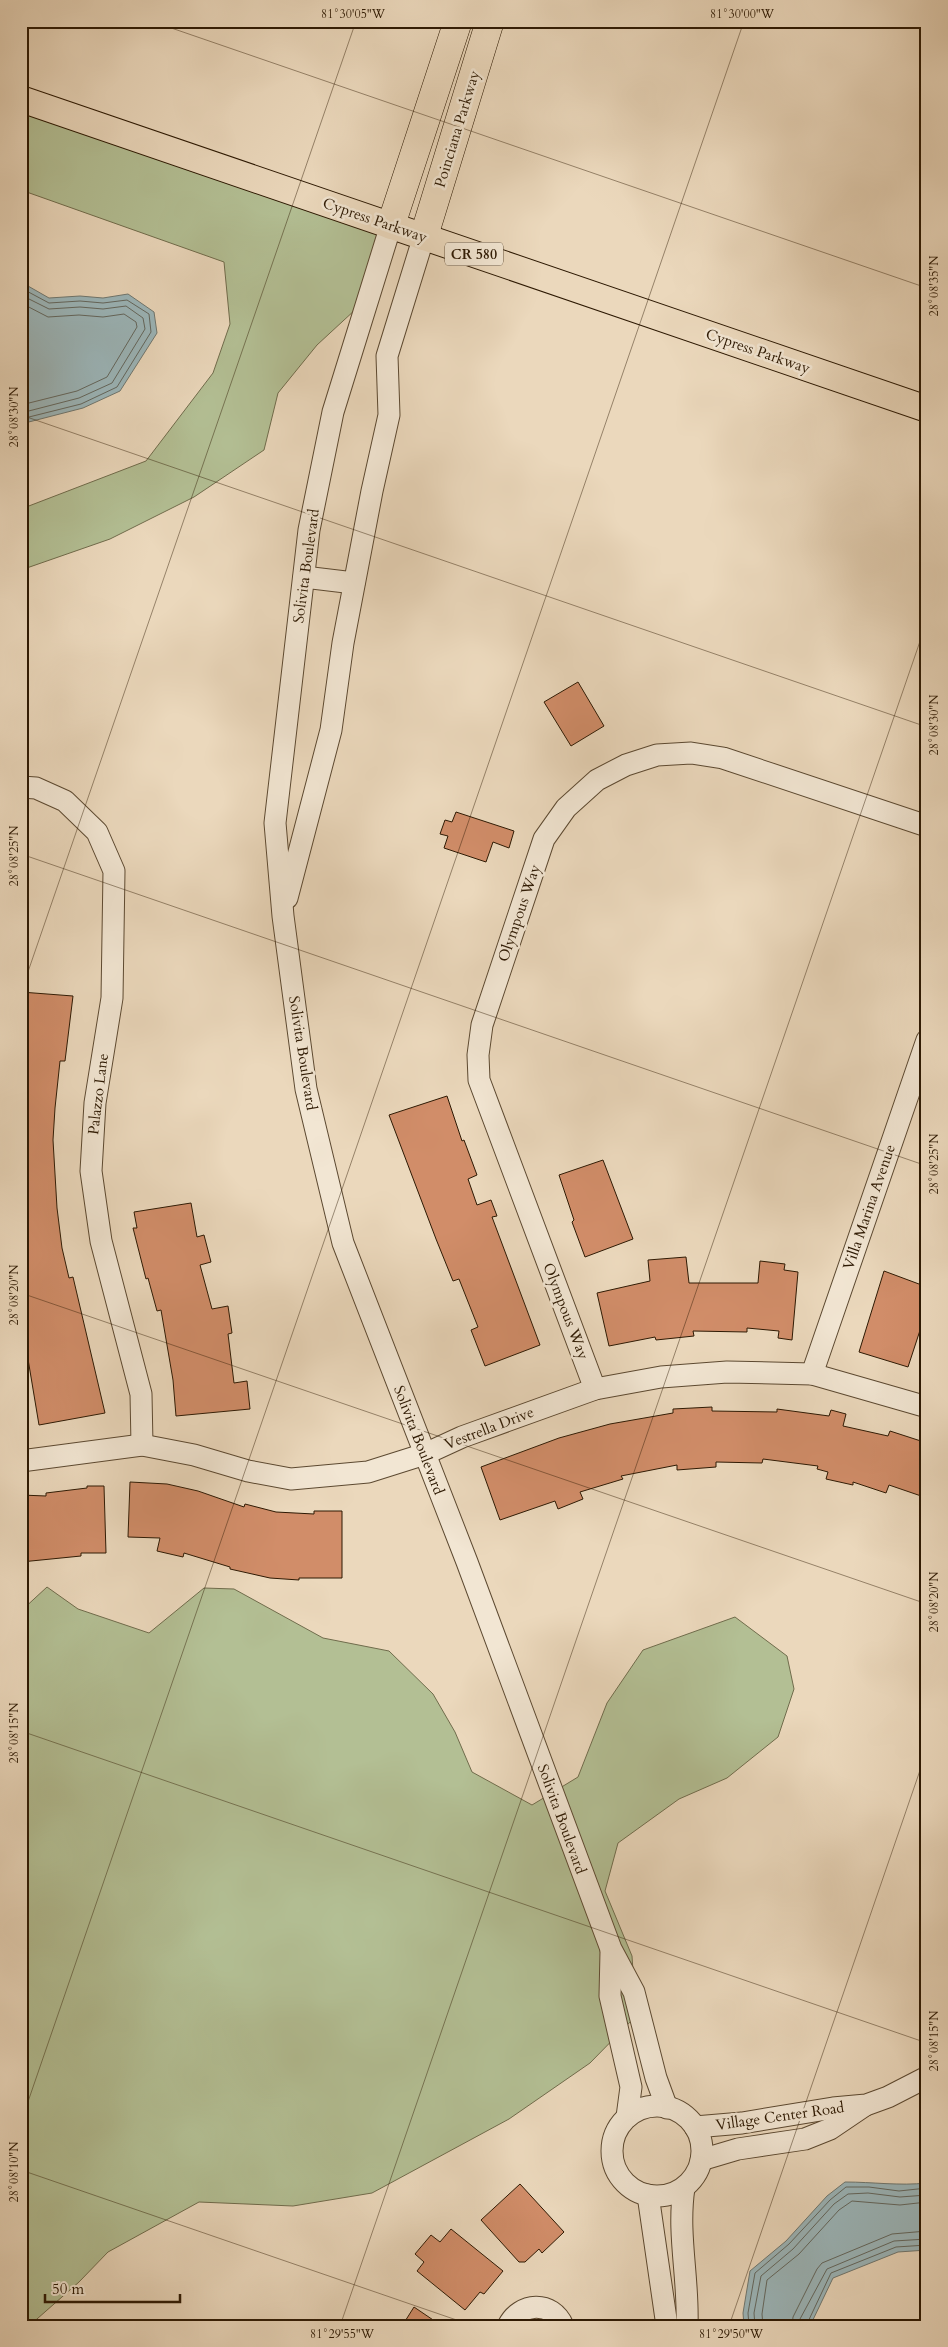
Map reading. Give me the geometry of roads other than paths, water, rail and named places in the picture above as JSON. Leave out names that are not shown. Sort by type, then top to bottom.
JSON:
[{"type":"highway","name":"Poinciana Parkway","points":[[391,225],[458,21]]},
{"type":"highway","name":"Poinciana Parkway","points":[[424,236],[490,21]]},
{"type":"main road","name":"Cypress Parkway","points":[[21,99],[927,409]]},
{"type":"street","name":"Solivita Boulevard","points":[[391,225],[333,412],[310,530],[275,823],[283,916],[306,1089],[343,1243],[611,1949],[634,1992],[656,2078],[667,2108]]},
{"type":"street","name":"Solivita Boulevard","points":[[283,916],[331,730],[343,643],[354,583],[389,415],[387,356],[424,236]]},
{"type":"street","points":[[304,576],[354,583]]},
{"type":"street","name":"Olympous Way","points":[[595,1389],[479,1080],[478,1055],[482,1025],[544,839],[566,808],[596,780],[626,765],[657,755],[691,753],[723,758],[927,826]]},
{"type":"street","name":"Palazzo Lane","points":[[21,787],[36,788],[64,801],[97,832],[114,870],[112,998],[95,1103],[92,1171],[101,1241],[141,1394],[142,1445]]},
{"type":"street","name":"Villa Marina Avenue","points":[[812,1374],[927,1040]]},
{"type":"street","name":"Vestrella Drive","points":[[21,1461],[142,1445],[194,1454],[248,1471],[291,1479],[368,1472],[424,1454],[462,1437],[595,1389],[661,1376],[727,1372],[812,1374],[927,1407]]},
{"type":"street","name":"Solivita Boulevard","points":[[611,1949],[610,1996],[631,2087],[626,2117]]},
{"type":"street","name":"Village Center Road","points":[[701,2160],[738,2149],[805,2139],[830,2129],[866,2105],[888,2097],[927,2077]]},
{"type":"street","name":"Village Center Road","points":[[695,2127],[742,2123],[833,2108],[866,2105]]},
{"type":"street","points":[[646,2107],[667,2108],[686,2116],[695,2127],[704,2150],[701,2160],[693,2179],[684,2188],[670,2194],[640,2194],[628,2186],[613,2163],[612,2145],[618,2128],[626,2117],[646,2107]]},
{"type":"street","points":[[684,2188],[681,2227],[688,2296],[687,2326]]},
{"type":"street","points":[[648,2195],[667,2326]]},
{"type":"street","points":[[508,2326],[520,2311],[538,2306],[555,2314],[563,2326]]},
{"type":"water","points":[[21,282],[49,298],[80,296],[103,298],[128,294],[154,312],[157,333],[120,391],[83,408],[21,424]]},
{"type":"water","points":[[845,2182],[927,2183],[927,2250],[898,2252],[833,2278],[810,2326],[744,2326],[743,2313],[750,2271],[786,2241],[827,2196]]}]
